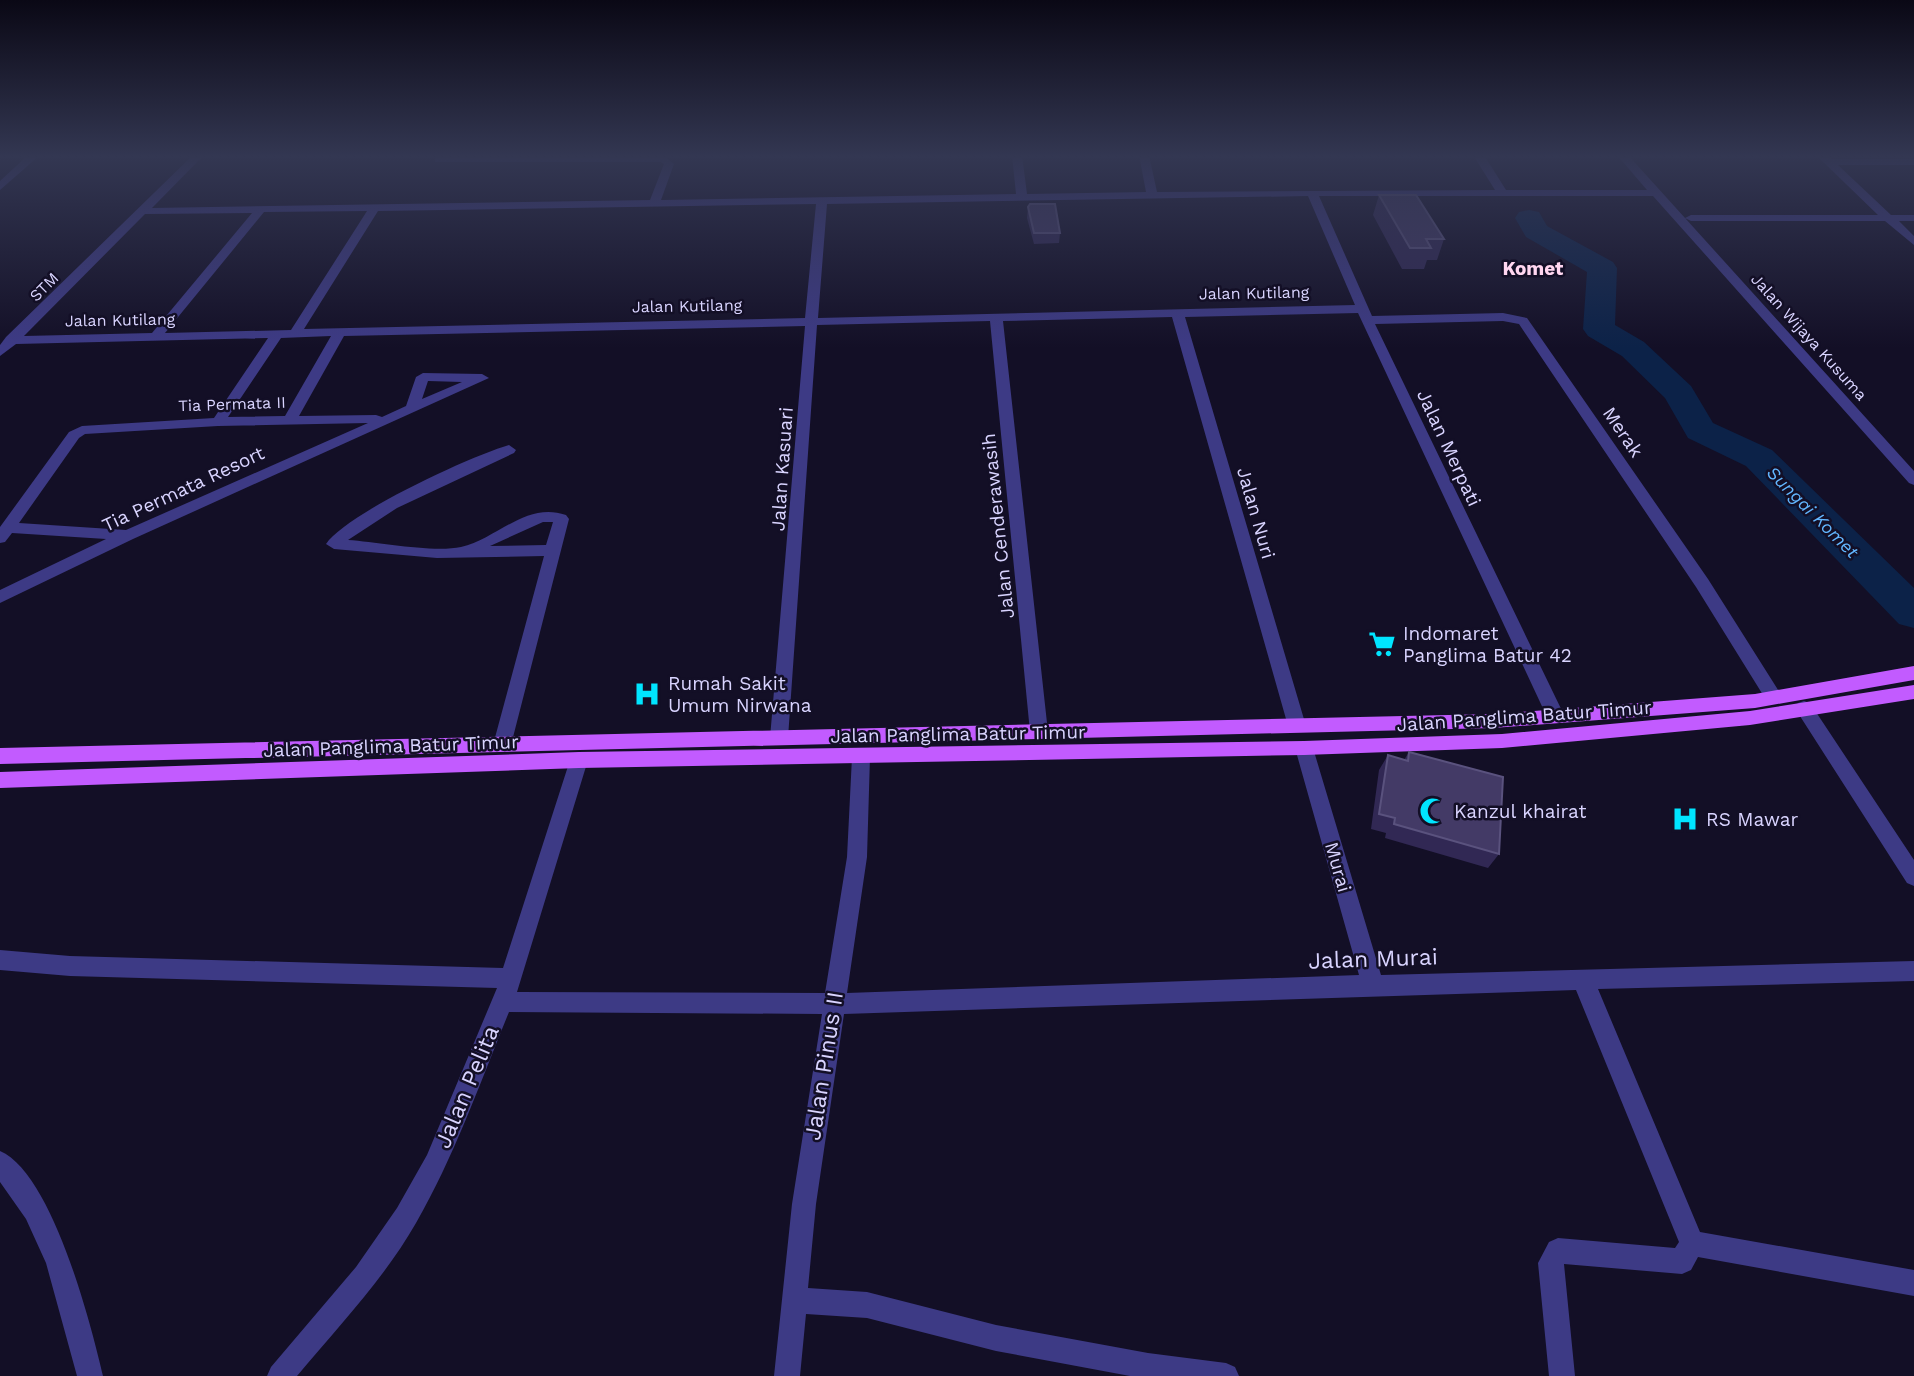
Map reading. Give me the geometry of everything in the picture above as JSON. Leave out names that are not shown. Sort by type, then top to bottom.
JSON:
[{"type":"main road","name":"Jalan Panglima Batur Timur","points":[[0,756],[1297,726],[1556,717],[1774,698],[1914,673]]},
{"type":"main road","name":"Jalan Panglima Batur Timur","points":[[0,780],[579,760],[1304,748],[1556,737],[1688,726],[1914,692]]},
{"type":"main road","points":[[1121,730],[1124,751]]},
{"type":"street","name":"STM","points":[[0,352],[134,219]]},
{"type":"street","points":[[155,337],[252,219]]},
{"type":"street","points":[[295,333],[367,219]]},
{"type":"street","name":"Jalan Kasuari","points":[[779,738],[793,589],[810,321],[820,219]]},
{"type":"street","name":"Jalan Merpati","points":[[1323,219],[1365,315],[1556,717]]},
{"type":"street","name":"Jalan Wijaya Kusuma","points":[[1682,219],[1914,462]]},
{"type":"street","name":"Jalan Wijaya Kusuma","points":[[1692,219],[1914,480]]},
{"type":"street","points":[[1888,219],[1914,242]]},
{"type":"street","name":"Jalan Kutilang","points":[[11,340],[1177,312],[1365,315]]},
{"type":"street","name":"Jalan Nuri","points":[[1177,312],[1297,726]]},
{"type":"street","name":"Merak","points":[[1365,315],[1503,317],[1523,321],[1702,583],[1774,698]]},
{"type":"street","name":"Jalan Cenderawasih","points":[[996,316],[1039,732]]},
{"type":"street","points":[[290,420],[340,332]]},
{"type":"street","points":[[218,422],[277,334]]},
{"type":"street","name":"Tia Permata Resort","points":[[0,597],[128,535],[413,406]]},
{"type":"street","name":"Tia Permata II","points":[[4,532],[74,435],[82,430],[218,422],[383,419]]},
{"type":"street","points":[[509,450],[362,520],[334,544],[464,553],[553,550]]},
{"type":"street","points":[[464,553],[546,515],[561,519],[502,745]]},
{"type":"street","points":[[4,532],[128,535]]},
{"type":"street","points":[[1804,708],[1914,877]]},
{"type":"street","name":"Murai","points":[[1304,748],[1373,985]]},
{"type":"street","name":"Jalan Pinus II","points":[[787,1376],[804,1204],[857,857],[861,757]]},
{"type":"street","name":"Jalan Pelita","points":[[280,1376],[365,1276],[407,1217],[435,1163],[503,1002],[579,760]]},
{"type":"street","points":[[0,960],[84,966],[510,978]]},
{"type":"street","name":"Jalan Murai","points":[[503,1002],[833,1004],[1373,985],[1914,971]]},
{"type":"street","points":[[1583,980],[1692,1243]]},
{"type":"street","points":[[0,1163],[37,1217],[57,1257],[70,1291],[90,1376]]},
{"type":"street","points":[[1692,1243],[1914,1283]]},
{"type":"street","points":[[1562,1376],[1551,1263],[1554,1255],[1558,1251],[1682,1261],[1692,1243]]},
{"type":"street","points":[[795,1300],[867,1305],[996,1338],[1148,1366],[1226,1376]]},
{"type":"building","points":[[1031,219],[1058,219],[1060,233],[1034,233]]},
{"type":"building","points":[[1393,219],[1431,219],[1444,239],[1426,239],[1431,248],[1410,248]]},
{"type":"building","name":"Kanzul khairat","points":[[1409,752],[1503,777],[1499,854],[1394,824],[1395,818],[1379,814],[1388,755],[1408,761]]},
{"type":"waterway","name":"Sungai Komet","points":[[1530,219],[1536,231],[1602,268],[1599,329],[1633,349],[1679,393],[1700,430],[1759,458],[1914,613]]},
{"type":"place","name":"Indomaret Panglima Batur 42","points":[[1382,644]]},
{"type":"place","name":"Rumah Sakit Umum Nirwana","points":[[647,694]]},
{"type":"place","name":"Kanzul khairat","points":[[1433,811]]},
{"type":"place","name":"RS Mawar","points":[[1685,819]]},
{"type":"district","name":"Komet","points":[[1533,268]]}]
